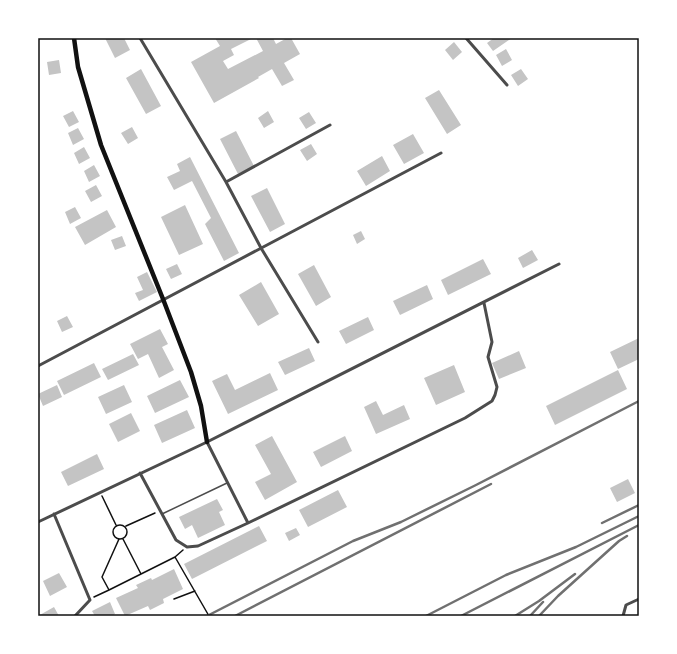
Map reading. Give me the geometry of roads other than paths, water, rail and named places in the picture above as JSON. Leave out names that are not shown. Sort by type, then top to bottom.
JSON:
[{"type":"main road","points":[[74,38],[78,66],[101,145],[191,372],[201,406],[207,442]]},
{"type":"street","points":[[140,38],[226,182],[261,248],[318,342]]},
{"type":"street","points":[[466,38],[507,85]]},
{"type":"street","points":[[226,182],[330,125]]},
{"type":"street","points":[[38,366],[441,153]]},
{"type":"street","points":[[38,522],[207,442],[559,264]]},
{"type":"street","points":[[140,474],[176,540],[186,547],[198,546],[465,418],[492,401],[497,387],[488,357],[492,342],[484,303]]},
{"type":"street","points":[[207,442],[248,523]]},
{"type":"street","points":[[54,514],[90,600],[75,616]]},
{"type":"street","points":[[624,616],[626,605],[639,598]]},
{"type":"lane","points":[[162,514],[228,482]]},
{"type":"railway","points":[[207,616],[353,541],[401,522],[476,485],[639,401]]},
{"type":"railway","points":[[235,616],[491,484]]},
{"type":"railway","points":[[602,523],[639,505]]},
{"type":"railway","points":[[426,616],[506,575],[576,547],[639,516]]},
{"type":"railway","points":[[461,616],[639,525]]},
{"type":"railway","points":[[539,616],[558,596],[619,541],[627,536]]},
{"type":"railway","points":[[515,616],[539,601],[575,574]]},
{"type":"railway","points":[[530,616],[543,602]]}]
